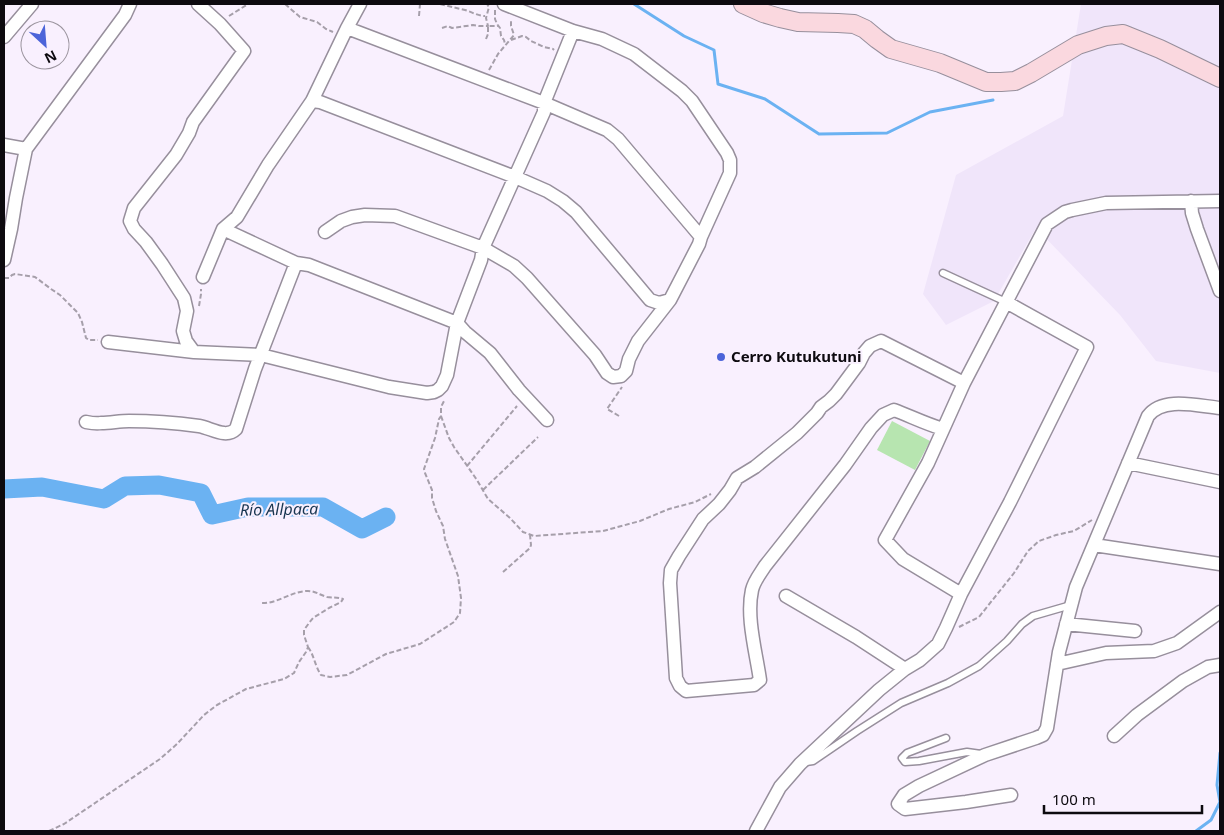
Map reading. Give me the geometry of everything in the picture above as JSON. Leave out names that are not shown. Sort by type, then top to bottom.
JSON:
[{"type":"street","points":[[4,37],[32,4]]},
{"type":"street","points":[[4,260],[26,149],[125,15],[130,4]]},
{"type":"street","points":[[194,352],[186,341],[183,330],[187,311],[184,298],[146,242],[134,230],[130,221],[134,208],[176,155],[193,122],[244,51],[220,24],[198,4]]},
{"type":"street","points":[[203,277],[223,229],[237,217],[268,165],[312,101],[360,4]]},
{"type":"street","points":[[743,4],[763,13],[798,22],[854,24],[865,29],[891,48],[940,63],[986,82],[1015,80],[1031,73],[1078,45],[1106,36],[1123,34],[1160,49],[1220,78]]},
{"type":"street","points":[[325,232],[341,221],[352,217],[365,215],[395,216],[483,248],[514,266],[527,278],[595,356],[607,373],[613,377],[622,376],[626,371],[638,341],[670,300],[699,244],[730,173],[730,160],[727,152],[692,101],[634,54],[602,39],[573,31],[506,6]]},
{"type":"street","points":[[347,28],[544,103],[607,130],[618,139],[701,237]]},
{"type":"street","points":[[108,342],[194,352],[261,356],[389,388],[427,393],[438,390],[442,386],[446,375],[457,323],[481,260],[483,248],[544,112],[544,103],[573,31]]},
{"type":"street","points":[[312,101],[320,102],[547,191],[576,212],[650,300],[659,303],[670,300]]},
{"type":"street","points":[[4,145],[26,149]]},
{"type":"street","points":[[1191,201],[1197,230],[1220,291]]},
{"type":"street","points":[[961,594],[904,558],[885,540],[928,464],[964,383],[1047,224],[1065,212],[1106,203],[1220,201]]},
{"type":"street","points":[[223,229],[296,263],[309,265],[457,323],[490,353],[519,390],[547,420]]},
{"type":"street","points":[[86,422],[100,424],[117,421],[167,423],[200,427],[226,434],[232,433],[236,429],[255,369],[296,263]]},
{"type":"street","points":[[756,831],[780,787],[800,764],[880,690],[938,644],[961,594],[1010,502],[1087,347],[1006,302]]},
{"type":"street","points":[[943,429],[894,410],[883,415],[871,428],[845,465],[757,578],[752,589],[750,614],[760,680],[754,685],[686,691],[680,686],[676,678],[670,582],[671,570],[703,519],[719,504],[730,490],[736,478],[755,467],[797,433],[836,394],[870,346],[881,341],[964,383]]},
{"type":"street","points":[[1011,795],[905,809],[898,804],[904,795],[919,786],[985,755],[1042,735],[1047,728],[1057,664],[1076,587],[1148,416],[1157,407],[1162,405],[1173,404],[1220,408]]},
{"type":"street","points":[[1128,463],[1220,482]]},
{"type":"street","points":[[1094,545],[1220,564]]},
{"type":"street","points":[[786,596],[905,670]]},
{"type":"street","points":[[1057,664],[1106,653],[1154,651],[1177,643],[1220,612]]},
{"type":"street","points":[[1066,624],[1135,631]]},
{"type":"street","points":[[1114,736],[1137,715],[1183,681],[1208,667],[1220,665]]},
{"type":"lane","points":[[943,274],[1006,302]]},
{"type":"lane","points":[[800,764],[813,761],[901,703],[948,683],[979,666],[1007,641],[1022,624],[1033,616],[1072,604]]},
{"type":"lane","points":[[946,738],[907,753],[902,758],[905,762],[967,752],[985,755]]},
{"type":"path","points":[[220,24],[248,4]]},
{"type":"path","points":[[285,4],[300,17],[317,22],[329,31],[334,32],[347,28]]},
{"type":"path","points":[[419,16],[420,4]]},
{"type":"path","points":[[440,4],[480,16],[486,16]]},
{"type":"path","points":[[486,39],[488,26],[486,16],[489,7],[487,4]]},
{"type":"path","points":[[486,81],[491,66],[498,54],[514,34],[506,6],[495,10],[495,19],[504,40],[504,46]]},
{"type":"path","points":[[442,28],[474,25],[498,26]]},
{"type":"path","points":[[509,41],[526,37],[544,48],[553,49],[553,64],[558,66]]},
{"type":"path","points":[[4,278],[9,278],[12,274],[35,277],[58,292],[78,313],[86,338],[108,342]]},
{"type":"path","points":[[618,416],[607,409],[622,388],[626,371]]},
{"type":"path","points":[[442,386],[446,389],[446,394],[441,406],[441,416],[450,438],[488,499],[523,532],[530,535],[541,536],[603,531],[695,502],[713,493]]},
{"type":"path","points":[[467,466],[517,406]]},
{"type":"path","points":[[261,603],[276,602],[291,594],[307,591],[327,597],[343,599],[313,618],[304,630],[304,636],[320,675],[330,677],[347,676],[386,654],[414,647],[454,622],[461,606],[458,576],[443,534],[443,526],[436,511],[432,490],[424,468],[429,458],[441,416]]},
{"type":"path","points":[[483,490],[538,437]]},
{"type":"path","points":[[946,628],[954,629],[979,617],[1014,573],[1028,551],[1039,541],[1074,530],[1108,511]]},
{"type":"path","points":[[503,572],[530,548],[530,535]]},
{"type":"path","points":[[49,831],[64,824],[160,759],[204,715],[217,705],[240,692],[284,679],[294,674],[308,647]]},
{"type":"shaded area","points":[[1081,4],[1220,4],[1220,373],[1156,361],[1120,315],[1036,228],[994,301],[946,325],[923,294],[956,175],[1063,116]]},
{"type":"green space","points":[[892,421],[930,441],[915,470],[877,450]]},
{"type":"waterway","points":[[634,4],[684,36],[714,50],[718,84],[765,99],[819,134],[887,133],[930,112],[993,100]]},
{"type":"waterway","name":"Río Allpaca","points":[[4,489],[42,487],[104,499],[125,486],[159,485],[201,493],[212,515],[248,507],[323,507],[362,529],[386,517]]},
{"type":"waterway","points":[[1196,831],[1211,820],[1220,802],[1217,785],[1220,753]]},
{"type":"place","name":"Cerro Kutukutuni","points":[[721,357]]}]
